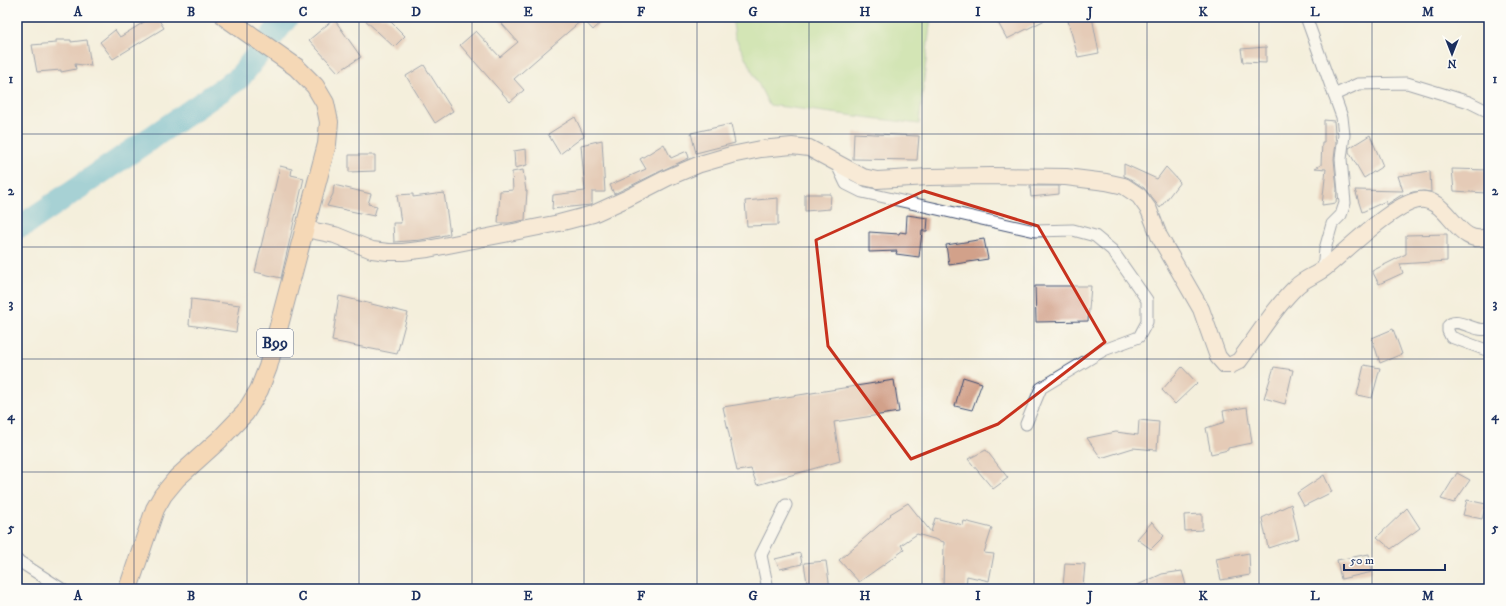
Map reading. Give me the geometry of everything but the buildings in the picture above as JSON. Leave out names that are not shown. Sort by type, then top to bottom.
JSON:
[{"type":"main road","name":"B99","points":[[128,589],[154,509],[163,495],[177,478],[219,440],[245,413],[259,390],[268,366],[327,144],[329,122],[325,102],[315,86],[296,68],[225,17]]},
{"type":"main road","points":[[305,229],[335,235],[372,250],[403,252],[559,224],[593,214],[667,178],[700,164],[731,155],[761,149],[792,146],[809,148],[863,177],[877,180],[991,176],[1066,177],[1106,182],[1124,186],[1139,196],[1149,210],[1159,236],[1201,309],[1218,357],[1225,365],[1231,365],[1239,361],[1298,285],[1323,270],[1393,211],[1412,201],[1424,200],[1432,202],[1446,213],[1461,230],[1471,237],[1479,239],[1489,236]]},
{"type":"street","points":[[1306,17],[1342,117],[1344,135],[1341,159],[1345,203],[1341,215],[1332,224],[1325,249],[1323,270]]},
{"type":"street","points":[[1334,95],[1358,84],[1407,83],[1469,102],[1489,112]]},
{"type":"street","points":[[836,163],[846,184],[862,192],[1035,231],[1073,230],[1095,236],[1112,250],[1147,300],[1146,322],[1139,337],[1104,350],[1041,388],[1026,424]]},
{"type":"street","points":[[1489,329],[1480,330],[1455,322],[1450,323],[1448,326],[1448,331],[1451,337],[1489,350]]},
{"type":"street","points":[[768,589],[761,555],[786,505]]},
{"type":"street","points":[[17,560],[62,589]]},
{"type":"highlighted area","points":[[924,191],[1038,226],[1105,342],[998,424],[911,459],[828,346],[816,240]]},
{"type":"green space","points":[[732,17],[931,17],[919,124],[769,105],[735,37]]},
{"type":"waterway","points":[[17,227],[25,224],[239,78],[287,17]]}]
